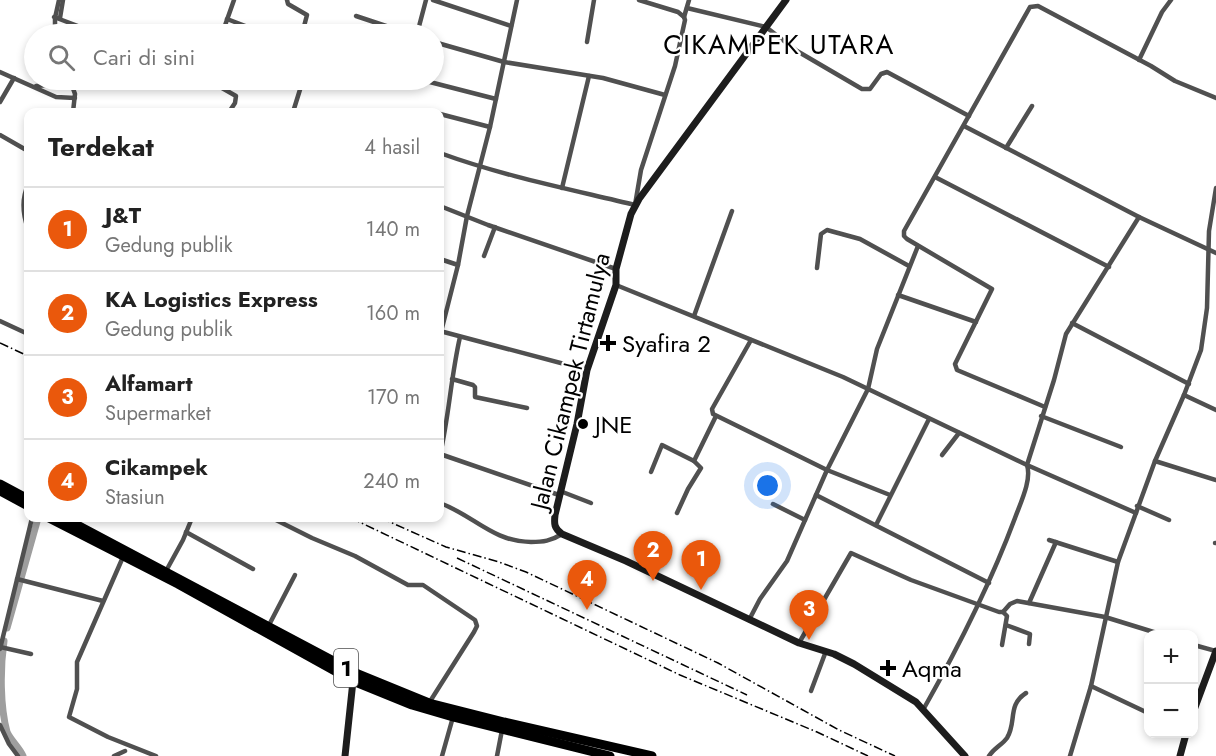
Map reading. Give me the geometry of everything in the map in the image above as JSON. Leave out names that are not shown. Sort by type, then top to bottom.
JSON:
[{"type":"highway","points":[[0,484],[24,497]]},
{"type":"highway","points":[[0,491],[24,504]]},
{"type":"highway","name":"1","points":[[57,522],[412,705],[610,756]]},
{"type":"highway","name":"1","points":[[72,522],[269,625],[356,678],[429,703],[652,756]]},
{"type":"street","points":[[56,24],[61,0]]},
{"type":"street","points":[[225,24],[234,0]]},
{"type":"street","points":[[287,0],[288,4],[307,15],[305,24]]},
{"type":"street","points":[[420,24],[426,0]]},
{"type":"street","points":[[433,0],[511,26]]},
{"type":"street","points":[[444,317],[490,127],[517,0]]},
{"type":"street","points":[[586,42],[594,0]]},
{"type":"street","points":[[639,0],[678,12],[684,17]]},
{"type":"street","points":[[444,154],[480,167],[635,205],[641,170],[682,38],[684,17],[689,0]]},
{"type":"street","name":"Jalan Cikampek Tirtamulya","points":[[786,0],[635,205],[616,269],[615,285],[587,370],[554,526],[562,534],[626,561],[799,643],[826,651],[886,682],[916,702],[965,756]]},
{"type":"street","points":[[1032,0],[1175,81],[1216,98]]},
{"type":"street","points":[[1139,60],[1162,12],[1171,0]]},
{"type":"street","points":[[1040,3],[1030,7],[904,231],[905,238],[991,286],[992,292],[955,364],[957,370],[1045,408]]},
{"type":"street","points":[[687,8],[766,27],[797,51],[862,88],[870,89],[880,74],[886,72],[969,116]]},
{"type":"street","points":[[356,16],[380,24]]},
{"type":"street","points":[[57,18],[73,24]]},
{"type":"street","points":[[227,19],[240,24]]},
{"type":"street","points":[[444,45],[504,62],[588,76],[665,95]]},
{"type":"street","points":[[0,72],[24,82]]},
{"type":"street","points":[[562,188],[588,76]]},
{"type":"street","points":[[0,102],[14,78]]},
{"type":"street","points":[[444,86],[496,99]]},
{"type":"street","points":[[41,90],[60,98],[75,98]]},
{"type":"street","points":[[74,90],[74,108]]},
{"type":"street","points":[[226,90],[236,96],[232,108]]},
{"type":"street","points":[[294,108],[300,90]]},
{"type":"street","points":[[1006,148],[1032,106]]},
{"type":"street","points":[[444,115],[490,127]]},
{"type":"street","points":[[964,126],[1139,217],[1216,253]]},
{"type":"street","points":[[0,135],[24,149]]},
{"type":"street","points":[[935,177],[1108,267]]},
{"type":"street","points":[[1070,756],[1091,686],[1118,562],[1155,460],[1189,384],[1204,338],[1208,250],[1216,188]]},
{"type":"street","points":[[444,207],[616,269]]},
{"type":"street","points":[[694,316],[732,211]]},
{"type":"street","points":[[923,710],[978,606],[1020,504],[1029,475],[1027,465],[1054,380],[1063,342],[1072,323],[1139,217]]},
{"type":"street","points":[[484,256],[495,227]]},
{"type":"street","points":[[817,268],[821,234],[827,230],[860,239],[909,266]]},
{"type":"street","points":[[749,620],[760,599],[787,561],[827,470],[868,389],[877,349],[918,246]]},
{"type":"street","points":[[444,261],[458,265]]},
{"type":"street","points":[[615,285],[843,377],[1027,465],[1136,513]]},
{"type":"street","points":[[898,295],[975,322]]},
{"type":"street","points":[[0,321],[24,332]]},
{"type":"street","points":[[1072,323],[1189,384]]},
{"type":"street","points":[[444,333],[587,370]]},
{"type":"street","points":[[444,436],[460,337]]},
{"type":"street","points":[[751,340],[712,410],[716,416],[827,470],[890,495]]},
{"type":"street","points":[[452,379],[473,385],[475,397],[527,408]]},
{"type":"street","points":[[1184,396],[1216,410]]},
{"type":"street","points":[[693,461],[716,416]]},
{"type":"street","points":[[1041,416],[1121,447]]},
{"type":"street","points":[[876,525],[929,418]]},
{"type":"street","points":[[942,455],[959,433]]},
{"type":"street","points":[[651,472],[662,445],[693,461],[701,468],[677,513]]},
{"type":"street","points":[[444,455],[591,503]]},
{"type":"street","points":[[1155,460],[1216,480]]},
{"type":"street","points":[[816,495],[988,583]]},
{"type":"street","points":[[773,504],[805,520]]},
{"type":"street","points":[[444,505],[466,515],[487,531],[516,542],[546,542],[562,534]]},
{"type":"street","points":[[1137,506],[1169,520]]},
{"type":"street","points":[[31,522],[20,580],[2,648],[32,654]]},
{"type":"street","points":[[166,571],[190,522]]},
{"type":"street","points":[[280,522],[355,556],[408,585],[423,585],[475,620],[477,626],[474,632],[429,703]]},
{"type":"street","points":[[186,532],[253,569]]},
{"type":"street","points":[[1049,540],[1118,562]]},
{"type":"street","points":[[1029,603],[1056,542]]},
{"type":"street","points":[[799,643],[851,553],[910,580],[978,606],[1003,612],[1007,616],[1002,645]]},
{"type":"street","points":[[124,556],[77,662],[77,689],[69,717],[100,733],[156,756]]},
{"type":"street","points":[[269,625],[295,575]]},
{"type":"street","points":[[20,580],[103,601]]},
{"type":"street","points":[[1003,612],[1014,601],[1105,617],[1147,630]]},
{"type":"street","points":[[1006,625],[1030,634],[1029,644]]},
{"type":"street","points":[[1198,646],[1216,651],[1198,699]]},
{"type":"street","points":[[811,691],[826,651]]},
{"type":"street","points":[[345,756],[356,678]]},
{"type":"street","points":[[1091,686],[1144,711]]},
{"type":"street","points":[[989,756],[995,747],[1008,736],[1016,701],[1026,693]]},
{"type":"street","points":[[442,756],[453,717]]},
{"type":"street","points":[[0,725],[18,756]]},
{"type":"street","points":[[497,756],[502,730]]},
{"type":"street","points":[[1179,756],[1185,738]]},
{"type":"street","points":[[114,756],[126,753],[128,744]]},
{"type":"waterway","points":[[7,628],[37,522]]},
{"type":"waterway","points":[[4,641],[1,687],[3,711],[7,732],[23,756]]},
{"type":"railway","points":[[0,343],[24,354]]},
{"type":"railway","points":[[359,522],[680,675],[817,732],[868,756]]},
{"type":"railway","points":[[390,522],[446,547],[526,572],[718,663],[839,730],[895,756]]},
{"type":"railway","points":[[457,558],[747,695]]},
{"type":"place","name":"Syafira 2","points":[[608,343]]},
{"type":"place","name":"JNE","points":[[583,424]]},
{"type":"place","name":"KA Logistics Express","points":[[653,581]]},
{"type":"place","name":"J&T","points":[[701,590]]},
{"type":"place","name":"Cikampek","points":[[587,610]]},
{"type":"place","name":"Alfamart","points":[[809,640]]},
{"type":"place","name":"Aqma","points":[[888,668]]},
{"type":"district","name":"CIKAMPEK UTARA","points":[[779,44]]}]
